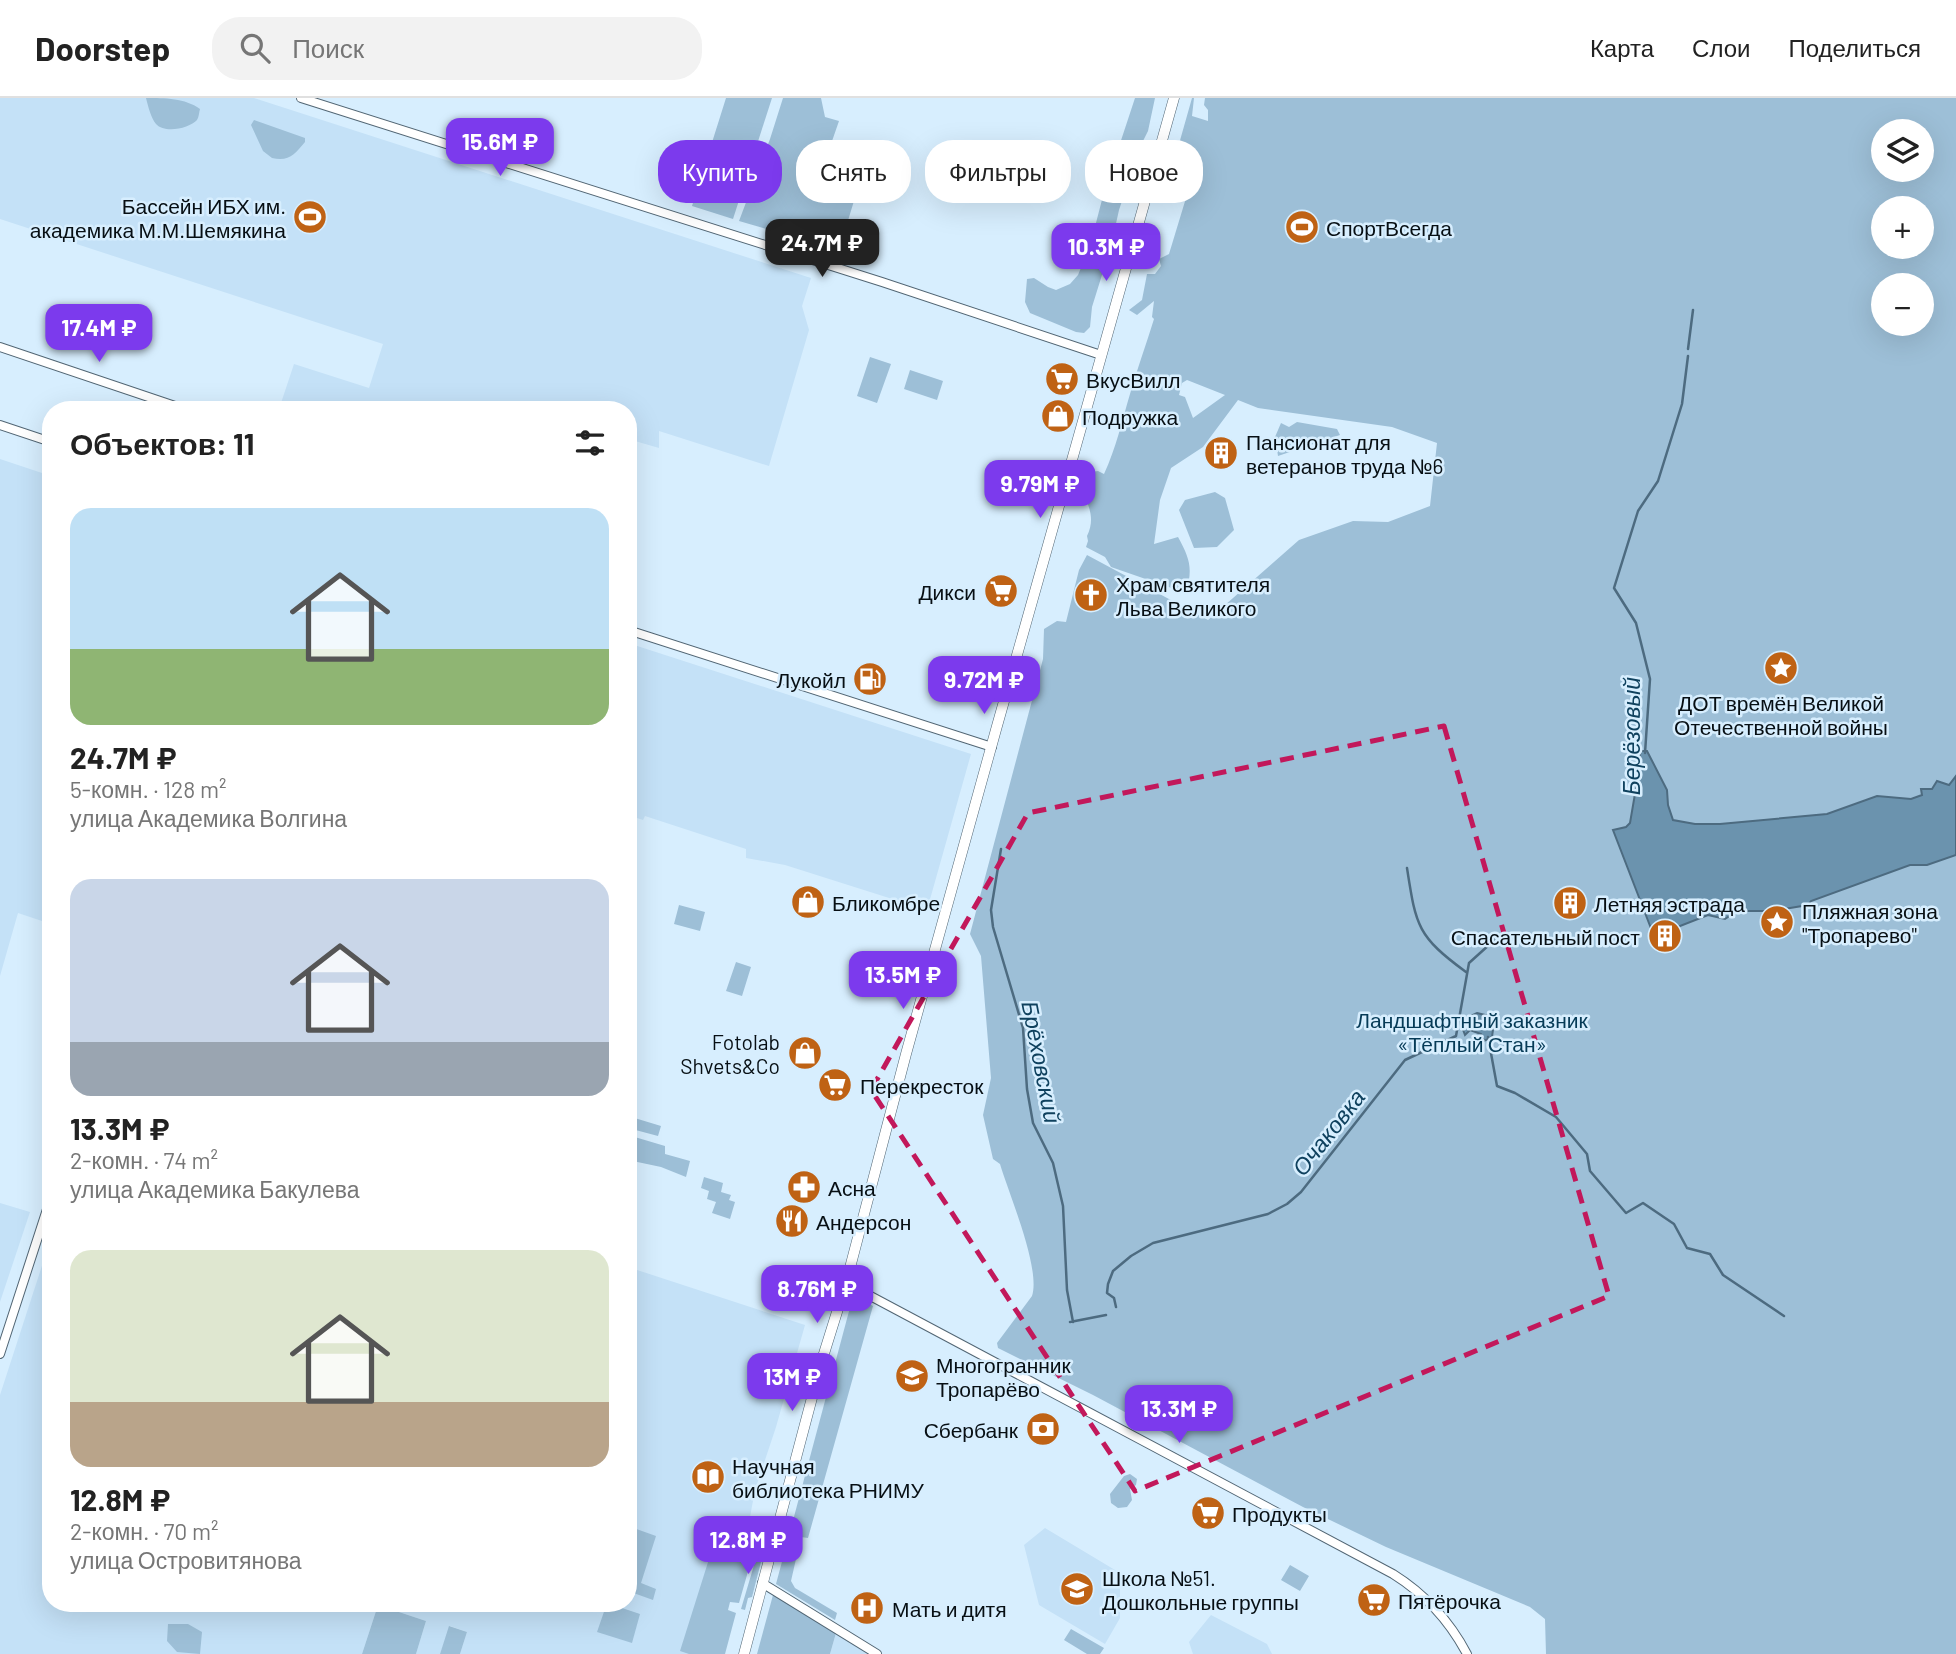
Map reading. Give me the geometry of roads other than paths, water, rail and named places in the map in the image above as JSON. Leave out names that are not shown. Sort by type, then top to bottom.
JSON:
[{"type":"main road","points":[[744,1654],[906,1054],[1174,98]]},
{"type":"street","points":[[301,98],[1101,355]]},
{"type":"street","points":[[0,347],[160,401]]},
{"type":"street","points":[[0,425],[42,439]]},
{"type":"street","points":[[637,633],[992,747]]},
{"type":"street","points":[[0,1354],[42,1225]]},
{"type":"street","points":[[846,1283],[1393,1574],[1426,1599],[1445,1618],[1467,1654]]},
{"type":"street","points":[[762,1583],[877,1654]]},
{"type":"waterway","points":[[1688,349],[1693,310]]},
{"type":"waterway","name":"Берёзовый","points":[[1645,753],[1650,679],[1636,623],[1614,588],[1638,511],[1658,481],[1682,404],[1688,356]]},
{"type":"waterway","name":"Брёховский","points":[[1001,849],[991,910],[993,927],[1023,1028],[1027,1089],[1033,1123],[1053,1163],[1063,1206],[1067,1290],[1073,1322]]},
{"type":"waterway","points":[[1407,868],[1413,904],[1428,939],[1466,972]]},
{"type":"waterway","name":"Очаковка","points":[[1116,1307],[1114,1298],[1107,1293],[1108,1284],[1113,1271],[1131,1256],[1153,1243],[1268,1214],[1287,1204],[1301,1192],[1405,1060],[1456,1036],[1469,963],[1500,935]]},
{"type":"waterway","points":[[1488,1037],[1497,1086],[1515,1093],[1556,1117],[1587,1154],[1590,1171],[1626,1213],[1643,1203],[1674,1224],[1687,1248],[1710,1254],[1723,1275],[1784,1316]]},
{"type":"waterway","name":"Очаковка","points":[[1070,1322],[1106,1315]]},
{"type":"place","name":"Бассейн ИБХ им. академика М.М.Шемякина","points":[[310,217]]},
{"type":"place","name":"СпортВсегда","points":[[1302,227]]},
{"type":"place","name":"ВкусВилл","points":[[1062,379]]},
{"type":"place","name":"Подружка","points":[[1058,416]]},
{"type":"place","name":"Пансионат для ветеранов труда №6","points":[[1221,453]]},
{"type":"place","name":"Дикси","points":[[1001,591]]},
{"type":"place","name":"Храм святителя Льва Великого","points":[[1091,595]]},
{"type":"place","name":"ДОТ времён Великой Отечественной войны","points":[[1781,668]]},
{"type":"place","name":"Лукойл","points":[[870,679]]},
{"type":"place","name":"Бликомбре","points":[[808,902]]},
{"type":"place","name":"Летняя эстрада","points":[[1570,903]]},
{"type":"place","name":"Пляжная зона \"Тропарево\"","points":[[1777,922]]},
{"type":"place","name":"Спасательный пост","points":[[1665,936]]},
{"type":"place","name":"Fotolab Shvets&Co","points":[[805,1053]]},
{"type":"place","name":"Перекресток","points":[[835,1085]]},
{"type":"place","name":"Асна","points":[[804,1187]]},
{"type":"place","name":"Андерсон","points":[[792,1221]]},
{"type":"place","name":"Многогранник Тропарёво","points":[[912,1376]]},
{"type":"place","name":"Сбербанк","points":[[1043,1429]]},
{"type":"place","name":"Научная библиотека РНИМУ","points":[[708,1477]]},
{"type":"place","name":"Продукты","points":[[1208,1513]]},
{"type":"place","name":"Школа №51. Дошкольные группы","points":[[1077,1589]]},
{"type":"place","name":"Пятёрочка","points":[[1374,1600]]},
{"type":"place","name":"Мать и дитя","points":[[867,1608]]},
{"type":"park label","name":"Ландшафтный заказник «Тёплый Стан»","points":[[1472,1031]]}]
